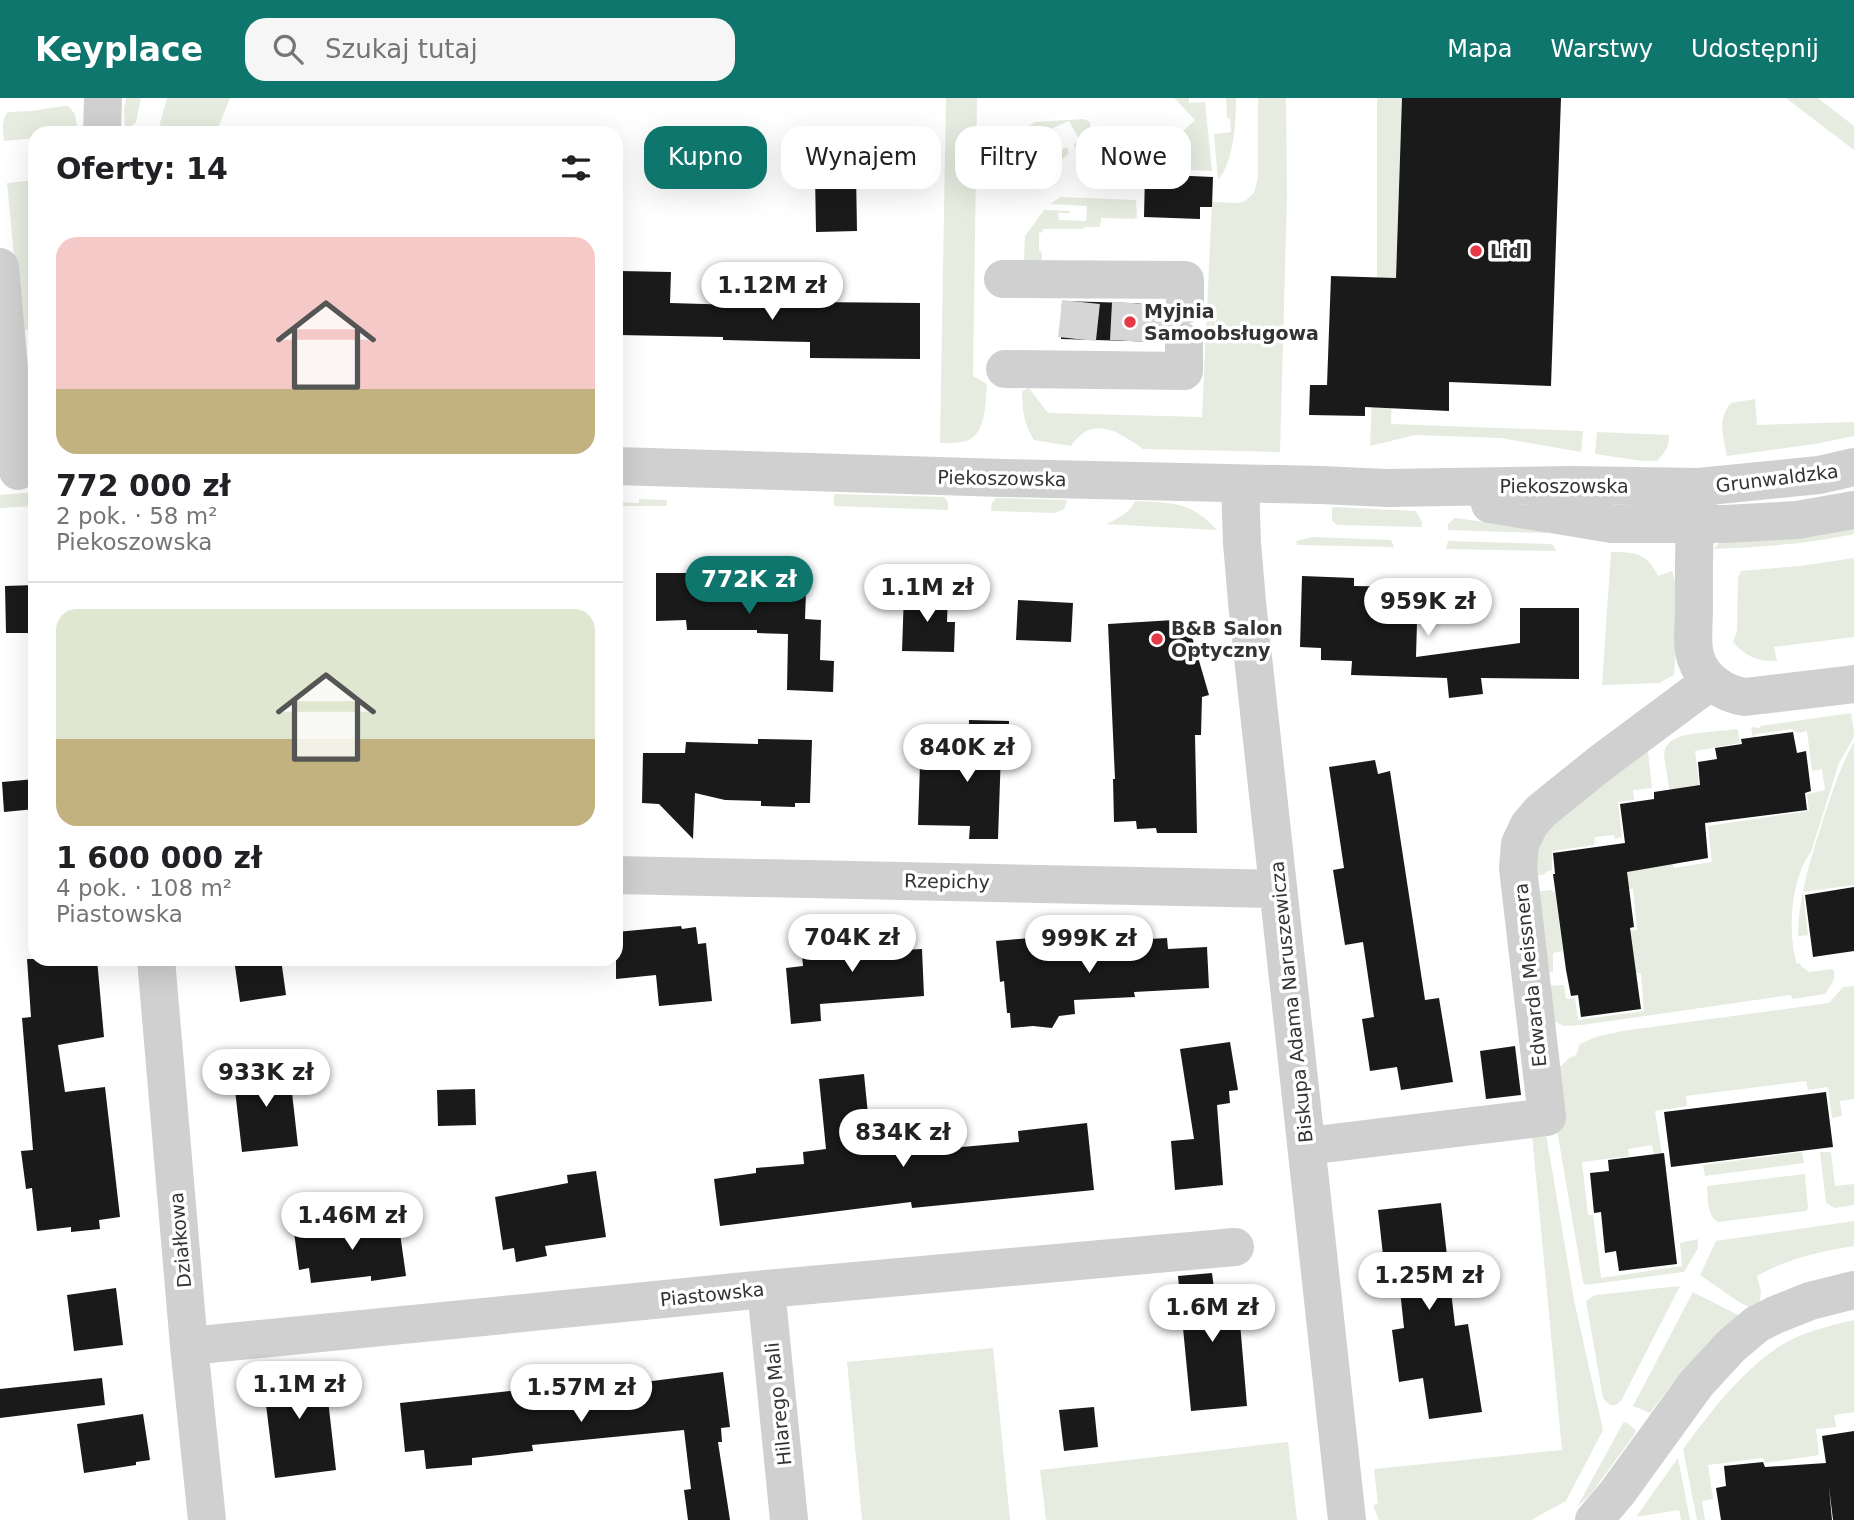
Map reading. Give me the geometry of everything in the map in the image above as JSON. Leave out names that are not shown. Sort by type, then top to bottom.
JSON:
[{"type":"street","points":[[102,126],[103,98]]},
{"type":"street","points":[[0,267],[18,471]]},
{"type":"street","points":[[1003,279],[1126,293]]},
{"type":"street","points":[[1005,369],[1124,354]]},
{"type":"street","name":"Piekoszowska","points":[[623,466],[1387,488],[1571,485],[1699,487]]},
{"type":"street","name":"Grunwaldzka","points":[[1699,487],[1819,475],[1854,467]]},
{"type":"street","name":"Biskupa Adama Naruszewicza","points":[[1240,484],[1247,602],[1347,1520]]},
{"type":"street","points":[[1699,487],[1695,524],[1694,647],[1703,672],[1724,691],[1745,697],[1854,684]]},
{"type":"street","name":"Piekoszowska","points":[[1387,488],[1612,524],[1695,524]]},
{"type":"street","name":"Grunwaldzka","points":[[1695,524],[1797,520],[1854,510]]},
{"type":"street","name":"Edwarda Meissnera","points":[[1307,1146],[1546,1117],[1518,868],[1520,844],[1529,825],[1541,811],[1711,681]]},
{"type":"street","name":"Rzepichy","points":[[623,875],[1278,889]]},
{"type":"street","name":"Działkowa","points":[[157,966],[206,1520]]},
{"type":"street","name":"Piastowska","points":[[189,1346],[766,1289],[1236,1247]]},
{"type":"street","name":"Hilarego Mali","points":[[766,1289],[789,1520]]},
{"type":"street","points":[[1594,1520],[1696,1384],[1731,1346],[1758,1324],[1775,1315],[1810,1301],[1854,1290]]},
{"type":"shaded area","points":[[126,98],[141,98],[136,122],[132,126],[125,126]]},
{"type":"shaded area","points":[[167,98],[230,98],[219,126],[160,126]]},
{"type":"shaded area","points":[[946,98],[977,98],[977,126],[955,126],[955,189],[976,189],[973,376],[987,384],[985,409],[981,426],[971,439],[940,443]]},
{"type":"shaded area","points":[[1174,98],[1189,98],[1189,103],[1205,102],[1212,171],[1191,170],[1191,126],[1189,126],[1195,120]]},
{"type":"shaded area","points":[[1226,98],[1236,98],[1235,129],[1228,163],[1218,180],[1214,134],[1231,132]]},
{"type":"shaded area","points":[[1258,98],[1286,98],[1287,195],[1280,452],[1143,449],[1115,432],[1097,428],[1079,436],[1071,446],[1034,440],[1026,422],[1023,405],[1022,391],[1029,388],[1048,413],[1202,417],[1212,202],[1239,203],[1254,193],[1258,177]]},
{"type":"shaded area","points":[[1377,98],[1402,98],[1391,424],[1583,431],[1581,452],[1501,438],[1415,435],[1370,446],[1377,278]]},
{"type":"shaded area","points":[[1786,98],[1818,98],[1854,126],[1854,150]]},
{"type":"shaded area","points":[[68,106],[75,114],[77,126],[28,126],[28,139],[4,141],[3,122],[8,112]]},
{"type":"shaded area","points":[[1084,119],[1090,122],[1090,126],[1076,126],[1076,134],[1069,121],[1058,126],[1029,126],[1035,122]]},
{"type":"shaded area","points":[[1067,147],[1069,153],[1062,160],[1062,149]]},
{"type":"shaded area","points":[[28,181],[28,330],[21,330],[7,183]]},
{"type":"shaded area","points":[[1061,197],[1136,200],[1137,217],[1101,218],[1100,227],[1043,229],[1043,232],[1039,233],[1042,263],[1024,261],[1025,236],[1044,210],[1070,211],[1058,213],[1059,220],[1086,221],[1087,206],[1050,204]]},
{"type":"shaded area","points":[[24,369],[28,369],[28,398]]},
{"type":"shaded area","points":[[1755,399],[1757,425],[1854,422],[1854,436],[1727,456],[1722,428],[1724,415],[1731,403]]},
{"type":"shaded area","points":[[1597,432],[1669,435],[1669,439],[1666,450],[1657,461],[1643,461],[1595,454]]},
{"type":"shaded area","points":[[28,493],[28,506],[0,508],[0,495]]},
{"type":"shaded area","points":[[834,494],[944,497],[948,502],[948,510],[834,506]]},
{"type":"shaded area","points":[[996,498],[1067,500],[1064,509],[1055,513],[991,511]]},
{"type":"shaded area","points":[[639,499],[667,500],[667,506],[623,506],[623,502],[639,503]]},
{"type":"shaded area","points":[[1135,501],[1180,505],[1198,514],[1217,530],[1103,524],[1123,515]]},
{"type":"shaded area","points":[[1332,507],[1416,511],[1422,527],[1337,525],[1332,521]]},
{"type":"shaded area","points":[[1455,518],[1547,530],[1546,533],[1448,530],[1448,524]]},
{"type":"shaded area","points":[[1854,523],[1854,534],[1784,544],[1714,549],[1720,541]]},
{"type":"shaded area","points":[[1313,537],[1391,540],[1394,547],[1297,545],[1296,541]]},
{"type":"shaded area","points":[[1448,541],[1551,544],[1556,551],[1446,549]]},
{"type":"shaded area","points":[[1611,552],[1645,558],[1658,576],[1672,571],[1678,608],[1674,675],[1659,683],[1602,685]]},
{"type":"shaded area","points":[[1854,558],[1854,637],[1774,647],[1777,661],[1752,657],[1733,642],[1737,631],[1738,577],[1741,571]]},
{"type":"shaded area","points":[[1851,713],[1853,739],[1839,763],[1811,852],[1799,876],[1793,906],[1792,937],[1797,964],[1800,963],[1809,972],[1833,969],[1834,979],[1825,994],[1792,999],[1791,995],[1582,1025],[1564,1026],[1550,1019],[1541,986],[1564,985],[1566,999],[1575,998],[1578,1020],[1644,1011],[1641,973],[1634,973],[1627,931],[1637,930],[1633,889],[1627,889],[1624,865],[1672,860],[1674,868],[1712,862],[1708,826],[1809,811],[1807,794],[1825,790],[1822,769],[1812,771],[1807,731],[1797,733],[1793,729],[1755,734],[1753,738],[1751,727],[1760,728]]},
{"type":"shaded area","points":[[1736,729],[1740,743],[1695,751],[1699,786],[1670,794],[1664,755],[1668,744],[1690,734]]},
{"type":"shaded area","points":[[1854,742],[1854,885],[1803,892],[1808,935],[1798,936],[1803,890],[1810,861],[1837,779]]},
{"type":"shaded area","points":[[1644,751],[1648,752],[1652,788],[1633,790],[1634,800],[1618,802],[1622,837],[1595,837],[1594,845],[1552,851],[1552,870],[1533,877],[1530,867],[1546,827]]},
{"type":"shaded area","points":[[1532,892],[1555,892],[1563,951],[1553,953],[1553,972],[1548,972]]},
{"type":"shaded area","points":[[1854,986],[1854,1099],[1840,1101],[1842,1116],[1832,1118],[1828,1087],[1808,1090],[1806,1081],[1686,1096],[1687,1106],[1655,1111],[1662,1155],[1654,1156],[1652,1145],[1628,1149],[1629,1156],[1582,1162],[1588,1215],[1593,1215],[1601,1278],[1682,1266],[1680,1243],[1698,1239],[1698,1248],[1684,1272],[1585,1285],[1557,1130],[1560,1067],[1576,1055],[1580,1044],[1622,1031],[1829,1003],[1843,987]]},
{"type":"shaded area","points":[[1546,1134],[1574,1300],[1603,1430],[1566,1501],[1531,1520],[1379,1520],[1373,1505],[1378,1504],[1374,1469],[1562,1450],[1532,1135]]},
{"type":"shaded area","points":[[1802,1152],[1804,1163],[1705,1176],[1703,1165]]},
{"type":"shaded area","points":[[1820,1152],[1831,1152],[1835,1186],[1854,1184],[1854,1205],[1835,1208],[1826,1203]]},
{"type":"shaded area","points":[[1805,1174],[1806,1211],[1718,1222],[1712,1216],[1707,1186]]},
{"type":"shaded area","points":[[1854,1221],[1854,1246],[1804,1256],[1757,1276],[1761,1291],[1760,1301],[1749,1307],[1700,1275],[1716,1241]]},
{"type":"shaded area","points":[[1680,1286],[1621,1401],[1610,1405],[1603,1398],[1586,1301],[1595,1295]]},
{"type":"shaded area","points":[[1693,1292],[1740,1316],[1708,1343],[1650,1413],[1633,1406]]},
{"type":"shaded area","points":[[1854,1320],[1854,1412],[1834,1415],[1836,1427],[1816,1429],[1819,1455],[1765,1463],[1763,1458],[1708,1465],[1713,1499],[1702,1501],[1705,1520],[1697,1520],[1683,1449],[1704,1422],[1738,1382],[1777,1348],[1804,1334]]},
{"type":"shaded area","points":[[993,1348],[1010,1520],[862,1520],[847,1362]]},
{"type":"shaded area","points":[[1626,1422],[1636,1430],[1634,1435],[1590,1495],[1577,1507],[1623,1423]]},
{"type":"shaded area","points":[[1288,1442],[1297,1520],[1046,1520],[1040,1470]]},
{"type":"shaded area","points":[[1678,1458],[1690,1520],[1681,1520],[1679,1510],[1636,1517]]},
{"type":"building","name":"Lidl","points":[[1402,98],[1561,98],[1551,386],[1449,382],[1449,411],[1365,407],[1365,416],[1309,415],[1310,385],[1327,385],[1331,276],[1396,278]]},
{"type":"building","points":[[1191,176],[1213,177],[1212,207],[1200,207],[1200,219],[1144,217],[1145,189],[1191,189]]},
{"type":"building","points":[[815,189],[856,189],[857,231],[816,232]]},
{"type":"building","points":[[623,271],[671,272],[670,303],[811,307],[811,302],[920,303],[920,359],[810,358],[810,342],[723,340],[723,337],[623,335]]},
{"type":"building","name":"Myjnia Samoobsługowa","points":[[1062,301],[1163,304],[1166,315],[1173,323],[1165,331],[1162,342],[1061,339]]},
{"type":"building","points":[[750,570],[782,571],[782,590],[806,591],[805,619],[821,620],[820,660],[834,661],[833,692],[787,690],[788,634],[757,633],[757,630],[687,630],[686,620],[656,621],[656,573],[750,573]]},
{"type":"building","points":[[1302,576],[1354,578],[1354,586],[1418,587],[1416,657],[1520,643],[1520,608],[1579,608],[1579,679],[1481,678],[1483,694],[1449,698],[1447,678],[1351,675],[1352,661],[1321,660],[1321,648],[1300,647]]},
{"type":"building","points":[[28,585],[28,633],[6,633],[5,586]]},
{"type":"building","points":[[904,593],[948,595],[947,622],[955,622],[954,652],[902,651]]},
{"type":"building","points":[[1018,600],[1073,603],[1071,642],[1016,640]]},
{"type":"building","points":[[1174,620],[1186,628],[1193,640],[1209,695],[1202,697],[1201,735],[1195,735],[1197,833],[1157,833],[1156,828],[1137,829],[1136,821],[1114,822],[1115,779],[1108,624]]},
{"type":"building","points":[[969,720],[1009,721],[1008,752],[1001,752],[998,839],[969,839],[970,826],[918,825],[920,764],[968,765]]},
{"type":"building","points":[[1793,732],[1797,753],[1806,751],[1811,791],[1805,793],[1807,810],[1705,823],[1708,858],[1627,872],[1634,927],[1630,928],[1641,1009],[1581,1017],[1578,995],[1571,996],[1566,970],[1553,874],[1553,853],[1625,843],[1620,804],[1654,799],[1654,792],[1700,785],[1698,762],[1717,759],[1715,748],[1742,744],[1741,739]]},
{"type":"building","points":[[758,739],[812,740],[810,803],[795,803],[795,807],[761,806],[761,801],[725,800],[695,793],[693,839],[659,804],[642,803],[643,753],[685,753],[686,742],[758,744]]},
{"type":"building","points":[[1375,760],[1378,774],[1390,771],[1425,1000],[1439,998],[1453,1082],[1401,1090],[1397,1067],[1370,1071],[1362,1019],[1374,1017],[1363,942],[1345,945],[1333,870],[1344,868],[1329,767]]},
{"type":"building","points":[[28,780],[28,810],[4,812],[2,782]]},
{"type":"building","points":[[1854,887],[1854,951],[1813,957],[1805,895]]},
{"type":"building","points":[[696,927],[698,944],[706,943],[712,1001],[659,1006],[656,975],[616,979],[616,966],[623,966],[623,931]]},
{"type":"building","points":[[900,935],[902,950],[922,949],[924,996],[820,1004],[821,1021],[791,1024],[786,968],[803,966],[801,942]]},
{"type":"building","points":[[1064,935],[1066,953],[1133,949],[1132,940],[1167,938],[1168,949],[1207,947],[1209,988],[1134,992],[1135,997],[1074,1000],[1075,1014],[1059,1016],[1052,1028],[1011,1028],[1004,981],[1000,982],[996,941]]},
{"type":"building","points":[[27,959],[28,966],[98,966],[104,1037],[58,1045],[65,1092],[105,1087],[120,1217],[99,1220],[100,1229],[71,1232],[71,1227],[37,1231],[32,1188],[26,1189],[21,1151],[33,1150],[22,1018],[31,1017]]},
{"type":"building","points":[[235,966],[282,966],[286,995],[240,1002]]},
{"type":"building","points":[[1230,1042],[1238,1090],[1229,1091],[1230,1103],[1217,1105],[1223,1185],[1175,1190],[1171,1141],[1194,1139],[1180,1049]]},
{"type":"building","points":[[1515,1046],[1521,1095],[1486,1099],[1480,1051]]},
{"type":"building","points":[[289,1066],[298,1146],[242,1152],[233,1072]]},
{"type":"building","points":[[864,1074],[872,1155],[1019,1142],[1018,1131],[1087,1123],[1094,1190],[912,1208],[911,1202],[720,1226],[714,1179],[756,1173],[756,1168],[804,1164],[803,1152],[826,1149],[819,1079]]},
{"type":"building","points":[[475,1089],[476,1125],[438,1126],[437,1090]]},
{"type":"building","points":[[1826,1092],[1833,1147],[1671,1167],[1664,1112]]},
{"type":"building","points":[[1664,1153],[1677,1264],[1619,1271],[1616,1251],[1605,1253],[1601,1212],[1594,1213],[1590,1173],[1609,1171],[1608,1160]]},
{"type":"building","points":[[596,1171],[606,1237],[545,1246],[547,1256],[516,1262],[514,1248],[503,1250],[495,1197],[568,1183],[567,1175]]},
{"type":"building","points":[[1441,1203],[1455,1326],[1468,1324],[1482,1412],[1429,1419],[1423,1378],[1399,1382],[1392,1330],[1404,1328],[1398,1271],[1385,1273],[1378,1210]]},
{"type":"building","points":[[398,1219],[406,1276],[371,1281],[371,1276],[311,1283],[309,1268],[299,1270],[294,1232]]},
{"type":"building","points":[[1212,1273],[1214,1289],[1237,1287],[1247,1406],[1191,1411],[1178,1276]]},
{"type":"building","points":[[116,1288],[123,1345],[74,1351],[67,1295]]},
{"type":"building","points":[[594,1364],[597,1388],[723,1372],[730,1427],[721,1428],[722,1442],[718,1442],[730,1520],[688,1520],[684,1490],[691,1489],[684,1430],[532,1445],[533,1451],[472,1458],[472,1465],[426,1469],[424,1450],[405,1452],[400,1403],[555,1386],[554,1369]]},
{"type":"building","points":[[324,1365],[336,1470],[275,1478],[262,1372]]},
{"type":"building","points":[[102,1378],[105,1405],[0,1418],[0,1389]]},
{"type":"building","points":[[1094,1407],[1098,1447],[1064,1451],[1059,1410]]},
{"type":"building","points":[[143,1414],[150,1460],[136,1462],[136,1465],[84,1473],[77,1424]]},
{"type":"building","points":[[1854,1431],[1854,1520],[1833,1520],[1829,1487],[1832,1520],[1721,1520],[1716,1488],[1726,1486],[1724,1466],[1763,1462],[1765,1467],[1826,1463],[1822,1436]]},
{"type":"tunnel","points":[[1077,339],[1081,302]]},
{"type":"tunnel","points":[[1129,341],[1131,303]]},
{"type":"tunnel","points":[[1157,341],[1159,304]]},
{"type":"place","name":"Lidl","points":[[1476,251]]},
{"type":"place","name":"Myjnia Samoobsługowa","points":[[1130,322]]},
{"type":"place","name":"B&B Salon Optyczny","points":[[1157,639]]}]
